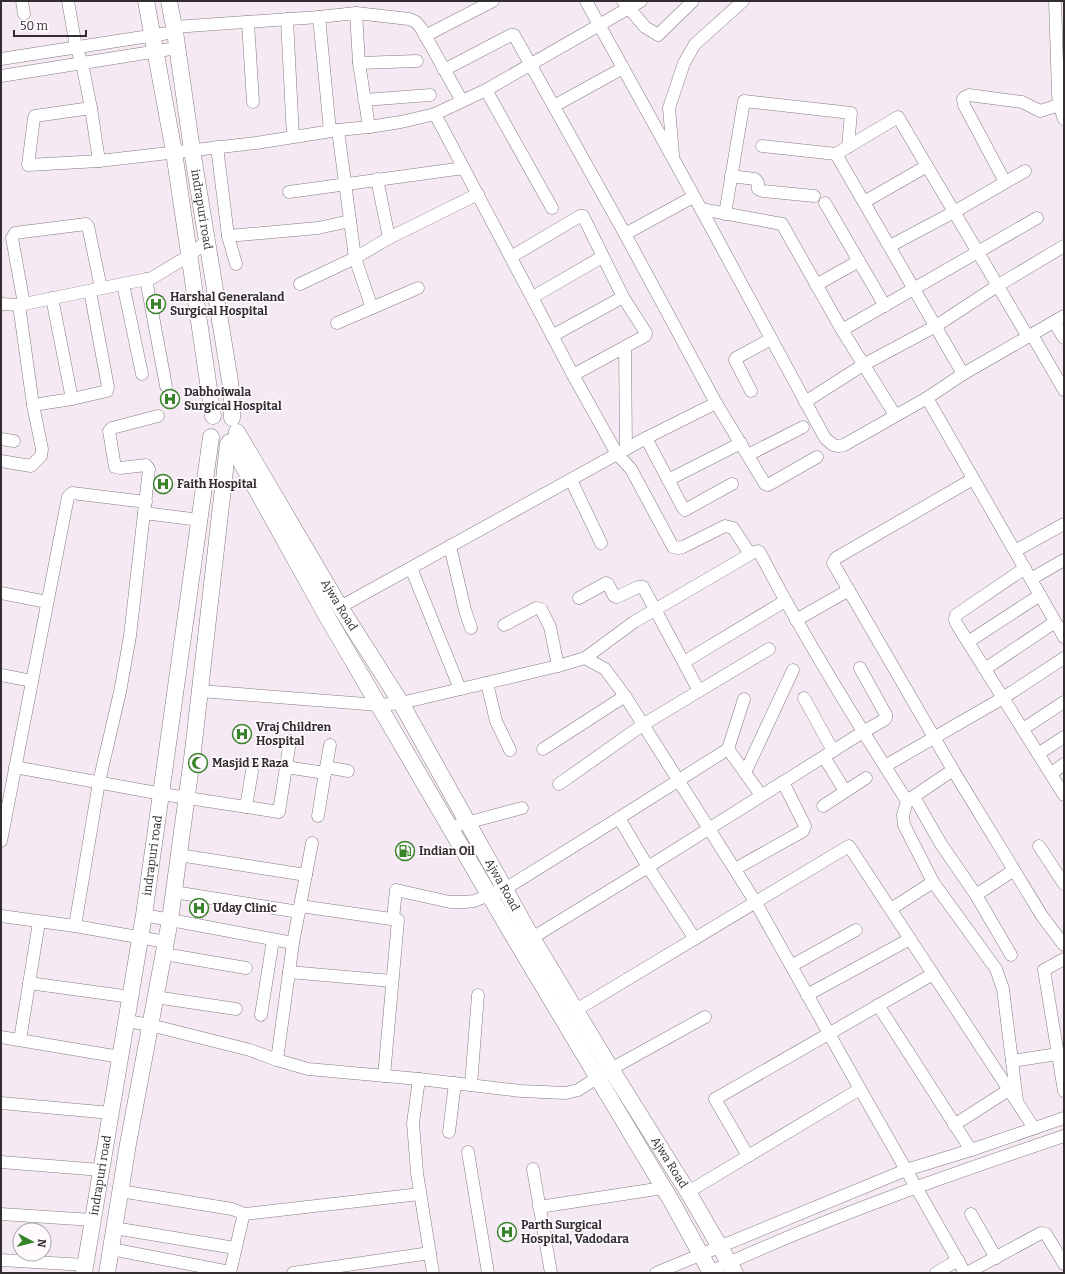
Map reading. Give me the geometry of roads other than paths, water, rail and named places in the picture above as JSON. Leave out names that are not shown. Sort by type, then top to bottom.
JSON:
[{"type":"main road","name":"indrapuri road","points":[[146,1],[174,152],[213,416]]},
{"type":"main road","name":"indrapuri road","points":[[107,1273],[128,1144],[170,920],[232,434],[232,402],[230,381],[169,1]]},
{"type":"main road","points":[[219,413],[226,413],[232,434],[216,441],[211,437],[209,426],[213,416],[219,413]]},
{"type":"main road","name":"Ajwa Road","points":[[232,434],[402,703],[532,938],[576,1010],[605,1074],[663,1188],[702,1255],[710,1273]]},
{"type":"main road","name":"Ajwa Road","points":[[232,434],[326,614],[490,895],[605,1074],[688,1192],[732,1268]]},
{"type":"main road","name":"indrapuri road","points":[[85,1269],[141,937],[211,437]]},
{"type":"street","points":[[22,1],[24,14]]},
{"type":"street","points":[[68,1],[76,47],[82,63],[91,108],[99,160]]},
{"type":"street","points":[[425,36],[493,1]]},
{"type":"street","points":[[586,1],[825,438],[833,445],[844,445],[927,398],[963,374],[1059,319],[1064,338]]},
{"type":"street","points":[[91,108],[35,116],[27,163],[28,165],[99,160],[218,147],[334,130],[369,127],[435,114],[486,90],[599,25],[626,4],[641,1]]},
{"type":"street","points":[[673,159],[670,108],[684,63],[695,44],[743,1]]},
{"type":"street","points":[[1055,1],[1061,84],[1059,105],[1064,119]]},
{"type":"street","points":[[626,4],[645,27],[658,35],[688,3]]},
{"type":"street","points":[[1,59],[152,35],[174,29],[356,13],[416,22],[462,101]]},
{"type":"street","points":[[356,13],[364,100],[369,127]]},
{"type":"street","points":[[319,17],[334,130],[345,185],[355,258],[372,308]]},
{"type":"street","points":[[287,19],[293,137]]},
{"type":"street","points":[[248,22],[253,102]]},
{"type":"street","points":[[444,70],[511,35],[514,35],[517,38],[716,403],[767,485],[817,457]]},
{"type":"street","points":[[1,76],[177,48]]},
{"type":"street","points":[[360,63],[417,61]]},
{"type":"street","points":[[554,106],[623,68]]},
{"type":"street","points":[[486,90],[552,208]]},
{"type":"street","points":[[364,100],[430,95]]},
{"type":"street","points":[[1005,182],[964,105],[963,99],[969,95],[1022,102],[1040,111],[1059,105]]},
{"type":"street","points":[[724,214],[744,101],[851,114],[848,147]]},
{"type":"street","points":[[435,114],[573,375],[622,452],[673,547],[683,547],[725,526],[733,528],[750,554]]},
{"type":"street","points":[[762,146],[836,154],[898,117],[997,286],[1064,390]]},
{"type":"street","points":[[218,147],[228,236],[236,264]]},
{"type":"street","points":[[836,154],[963,374]]},
{"type":"street","points":[[864,202],[927,166]]},
{"type":"street","points":[[289,192],[464,168]]},
{"type":"street","points":[[890,246],[954,212],[1025,171]]},
{"type":"street","points":[[731,176],[755,179],[758,183],[758,188],[763,191],[820,200],[859,261],[885,306]]},
{"type":"street","points":[[377,179],[389,238]]},
{"type":"street","points":[[300,284],[355,258],[389,238],[478,194]]},
{"type":"street","points":[[624,234],[694,197]]},
{"type":"street","points":[[701,210],[782,224],[842,330],[895,415]]},
{"type":"street","points":[[511,257],[582,216],[623,297],[646,334],[645,336],[573,375]]},
{"type":"street","points":[[842,330],[1037,218]]},
{"type":"street","points":[[228,236],[318,228],[350,220]]},
{"type":"street","points":[[1,461],[31,466],[40,456],[42,449],[33,405],[12,238],[15,234],[86,224],[88,226],[108,388],[107,391],[72,399],[33,405]]},
{"type":"street","points":[[1,304],[21,304],[152,278],[190,255],[207,241]]},
{"type":"street","points":[[805,402],[863,365],[936,326],[997,286],[1064,246]]},
{"type":"street","points":[[533,297],[602,257]]},
{"type":"street","points":[[816,285],[859,261]]},
{"type":"street","points":[[146,279],[166,386]]},
{"type":"street","points":[[124,284],[142,374]]},
{"type":"street","points":[[337,323],[418,288]]},
{"type":"street","points":[[552,336],[623,297]]},
{"type":"street","points":[[52,298],[72,399]]},
{"type":"street","points":[[751,391],[735,360],[771,338]]},
{"type":"street","points":[[622,452],[625,347]]},
{"type":"street","points":[[927,398],[1064,637]]},
{"type":"street","points":[[340,607],[646,438],[716,403]]},
{"type":"street","points":[[75,926],[99,782],[120,692],[128,643],[149,467],[146,465],[120,468],[115,467],[109,431],[112,428],[158,416]]},
{"type":"street","points":[[748,455],[803,427]]},
{"type":"street","points":[[646,438],[685,510],[732,484]]},
{"type":"street","points":[[1,439],[14,441]]},
{"type":"street","points":[[668,480],[741,443]]},
{"type":"street","points":[[974,479],[836,558],[833,563],[953,770],[1042,916],[1064,945]]},
{"type":"street","points":[[571,480],[602,543]]},
{"type":"street","points":[[1,841],[68,497],[72,493],[200,520]]},
{"type":"street","points":[[1015,551],[1064,524]]},
{"type":"street","points":[[450,546],[461,595],[471,628]]},
{"type":"street","points":[[200,692],[379,705],[402,703],[558,666],[585,658],[634,622],[756,551],[760,553],[796,620],[863,732],[885,766],[910,799],[976,895],[1011,955]]},
{"type":"street","points":[[1031,579],[1064,560]]},
{"type":"street","points":[[411,568],[460,689]]},
{"type":"street","points":[[1025,568],[956,615],[955,619],[956,623],[1064,795]]},
{"type":"street","points":[[579,598],[606,583],[614,596],[617,597],[640,586],[643,588],[656,609],[699,691]]},
{"type":"street","points":[[796,620],[849,590]]},
{"type":"street","points":[[1,593],[47,602]]},
{"type":"street","points":[[968,642],[1040,595]]},
{"type":"street","points":[[684,662],[785,600]]},
{"type":"street","points":[[504,625],[536,608],[541,609],[550,627],[558,666]]},
{"type":"street","points":[[985,668],[1055,622]]},
{"type":"street","points":[[559,784],[644,724],[769,650]]},
{"type":"street","points":[[585,658],[605,669],[625,696],[679,779],[708,828],[756,903],[915,1187],[966,1273],[1041,1233],[1046,1234],[1064,1264]]},
{"type":"street","points":[[885,766],[1003,698],[1064,658]]},
{"type":"street","points":[[532,938],[884,720],[886,715],[860,668]]},
{"type":"street","points":[[745,773],[793,670]]},
{"type":"street","points":[[1,675],[32,680]]},
{"type":"street","points":[[487,683],[496,721],[510,750]]},
{"type":"street","points":[[543,750],[625,696]]},
{"type":"street","points":[[804,698],[845,791]]},
{"type":"street","points":[[393,919],[396,890],[450,902],[474,901],[505,889],[620,818],[728,749],[744,699]]},
{"type":"street","points":[[1023,729],[1064,702]]},
{"type":"street","points":[[1038,754],[1064,737]]},
{"type":"street","points":[[15,767],[162,794],[279,812],[290,741]]},
{"type":"street","points":[[318,816],[330,745]]},
{"type":"street","points":[[728,749],[761,795]]},
{"type":"street","points":[[1050,774],[1064,764]]},
{"type":"street","points":[[286,767],[348,771]]},
{"type":"street","points":[[953,770],[910,799],[903,815],[904,825],[933,882],[996,970],[1003,989],[1017,1101]]},
{"type":"street","points":[[246,807],[252,772]]},
{"type":"street","points":[[823,806],[866,778]]},
{"type":"street","points":[[735,870],[803,831],[805,828],[783,782]]},
{"type":"street","points":[[450,827],[522,808]]},
{"type":"street","points":[[620,818],[648,867],[694,939]]},
{"type":"street","points":[[277,1060],[293,944],[312,843]]},
{"type":"street","points":[[576,1010],[849,846],[1010,1089],[1034,1128]]},
{"type":"street","points":[[1039,846],[1064,884]]},
{"type":"street","points":[[179,855],[306,875]]},
{"type":"street","points":[[976,895],[1014,870]]},
{"type":"street","points":[[891,909],[933,882]]},
{"type":"street","points":[[174,892],[299,909],[396,919],[399,923],[392,982],[384,1076]]},
{"type":"street","points":[[144,915],[293,944]]},
{"type":"street","points":[[1,916],[141,937],[165,948],[246,968]]},
{"type":"street","points":[[20,1040],[39,922]]},
{"type":"street","points":[[791,966],[856,930]]},
{"type":"street","points":[[807,994],[910,939]]},
{"type":"street","points":[[261,1015],[273,940]]},
{"type":"street","points":[[1064,959],[1044,970],[1064,1090]]},
{"type":"street","points":[[289,972],[392,982]]},
{"type":"street","points":[[748,1156],[715,1099],[933,974]]},
{"type":"street","points":[[29,983],[131,996]]},
{"type":"street","points":[[471,1085],[478,995]]},
{"type":"street","points":[[156,997],[236,1009]]},
{"type":"street","points":[[878,1005],[971,1150]]},
{"type":"street","points":[[127,1021],[150,1025],[250,1050],[308,1069],[419,1078],[521,1091],[566,1093],[578,1090],[705,1017]]},
{"type":"street","points":[[1,1037],[120,1057]]},
{"type":"street","points":[[1012,1061],[1058,1054]]},
{"type":"street","points":[[419,1078],[413,1123],[417,1173],[433,1273]]},
{"type":"street","points":[[448,1132],[455,1083]]},
{"type":"street","points":[[688,1192],[860,1089]]},
{"type":"street","points":[[954,1125],[1010,1089]]},
{"type":"street","points":[[1,1103],[111,1113]]},
{"type":"street","points":[[656,1273],[906,1170],[971,1150],[1064,1118]]},
{"type":"street","points":[[710,1273],[732,1268],[797,1233],[915,1187],[1064,1136]]},
{"type":"street","points":[[468,1152],[488,1273]]},
{"type":"street","points":[[1,1162],[101,1170]]},
{"type":"street","points":[[533,1169],[551,1273]]},
{"type":"street","points":[[539,1207],[663,1188]]},
{"type":"street","points":[[120,1191],[232,1209],[245,1214],[420,1194]]},
{"type":"street","points":[[1,1214],[93,1220]]},
{"type":"street","points":[[111,1249],[230,1272],[245,1214]]},
{"type":"street","points":[[971,1214],[996,1258]]},
{"type":"street","points":[[114,1228],[235,1248]]},
{"type":"street","points":[[293,1273],[430,1253]]},
{"type":"street","points":[[1,1260],[85,1269]]},
{"type":"street","points":[[936,1273],[958,1260]]},
{"type":"place","name":"Harshal Generaland Surgical Hospital","points":[[156,304]]},
{"type":"place","name":"Dabhoiwala Surgical Hospital","points":[[170,399]]},
{"type":"place","name":"Faith Hospital","points":[[163,484]]},
{"type":"place","name":"Vraj Children Hospital","points":[[242,734]]},
{"type":"place","name":"Masjid E Raza","points":[[198,763]]},
{"type":"place","name":"Indian Oil","points":[[405,851]]},
{"type":"place","name":"Uday Clinic","points":[[199,908]]},
{"type":"place","name":"Parth Surgical Hospital, Vadodara","points":[[507,1232]]}]
